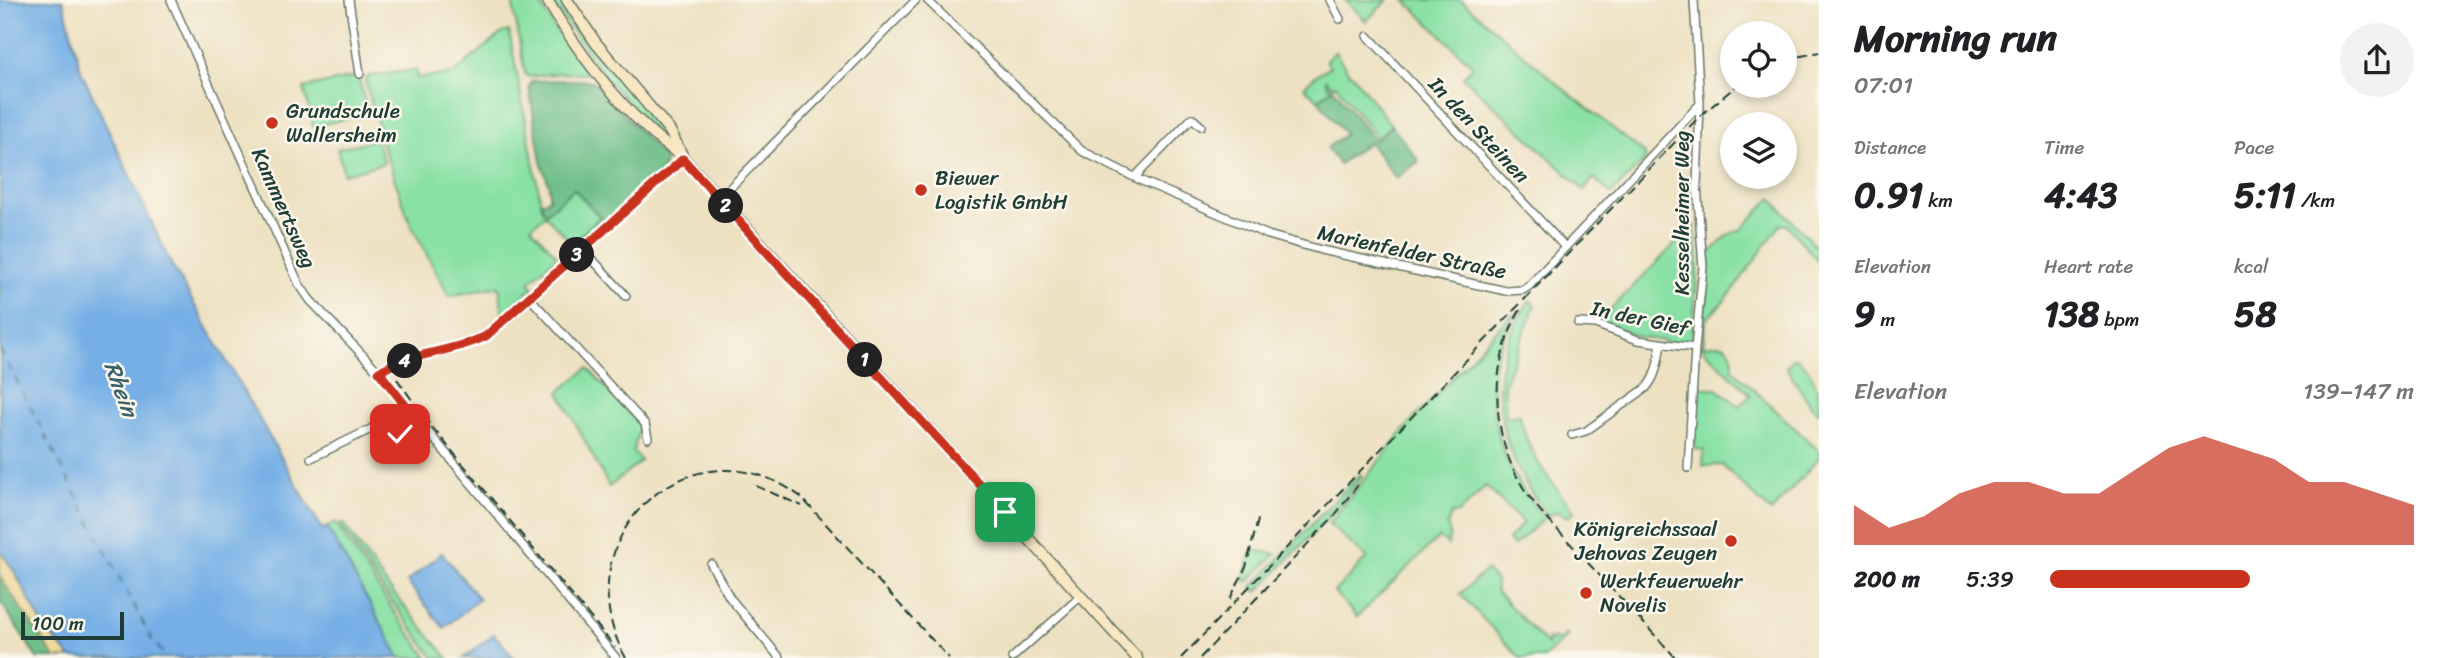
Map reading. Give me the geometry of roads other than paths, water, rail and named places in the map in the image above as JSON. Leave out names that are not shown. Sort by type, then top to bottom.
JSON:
[{"type":"main road","points":[[547,0],[580,52],[601,78],[650,132],[683,159],[1137,658]]},
{"type":"main road","points":[[567,0],[596,43],[670,131],[683,159]]},
{"type":"street","name":"Kammertsweg","points":[[171,0],[299,284],[310,300],[379,372],[616,658]]},
{"type":"street","points":[[349,0],[360,74]]},
{"type":"street","points":[[719,199],[916,0]]},
{"type":"street","name":"Marienfelder Straße","points":[[926,0],[1082,151],[1246,226],[1293,243],[1506,291],[1514,292],[1529,286],[1700,104]]},
{"type":"street","points":[[1330,0],[1340,19]]},
{"type":"street","name":"Kesselheimer Weg","points":[[1688,468],[1703,267],[1696,167],[1700,104],[1694,0]]},
{"type":"street","name":"In den Steinen","points":[[1368,36],[1565,247]]},
{"type":"street","points":[[1186,111],[1201,126]]},
{"type":"street","points":[[1135,177],[1192,118]]},
{"type":"street","points":[[379,372],[391,364],[458,348],[486,336],[683,159]]},
{"type":"street","points":[[583,249],[626,296]]},
{"type":"street","points":[[530,298],[645,424],[648,438]]},
{"type":"street","name":"In der Gief","points":[[1577,323],[1595,324],[1639,340],[1695,348]]},
{"type":"street","points":[[1572,435],[1586,431],[1653,381],[1661,344]]},
{"type":"street","points":[[311,458],[369,430],[405,405]]},
{"type":"street","points":[[391,416],[400,434]]},
{"type":"street","points":[[711,564],[730,598],[780,658]]},
{"type":"street","points":[[1012,658],[1081,596]]},
{"type":"water","name":"Rhein","points":[[0,0],[63,0],[81,71],[169,260],[322,529],[327,527],[400,658],[71,658],[43,626],[16,574],[0,550]]},
{"type":"water","points":[[442,553],[479,599],[444,628],[407,582]]},
{"type":"water","points":[[494,634],[514,658],[464,658]]},
{"type":"railway","points":[[1797,57],[1819,52]]},
{"type":"railway","points":[[1181,658],[1700,116],[1722,98]]},
{"type":"railway","points":[[1520,310],[1502,355],[1498,378],[1500,425],[1514,471],[1540,511],[1676,658]]},
{"type":"railway","points":[[397,379],[427,421],[615,647]]},
{"type":"railway","points":[[626,658],[610,614],[609,572],[622,533],[646,502],[679,480],[717,470],[759,475],[801,497],[949,658]]},
{"type":"railway","points":[[1200,658],[1335,515],[1358,485]]},
{"type":"railway","points":[[756,486],[802,506]]},
{"type":"railway","points":[[1230,599],[1246,567],[1259,516]]},
{"type":"place","name":"Grundschule Wallersheim","points":[[272,123]]},
{"type":"place","name":"Biewer Logistik GmbH","points":[[921,190]]},
{"type":"place","name":"Königreichssaal Jehovas Zeugen","points":[[1731,541]]},
{"type":"place","name":"Werkfeuerwehr Novelis","points":[[1586,593]]}]
